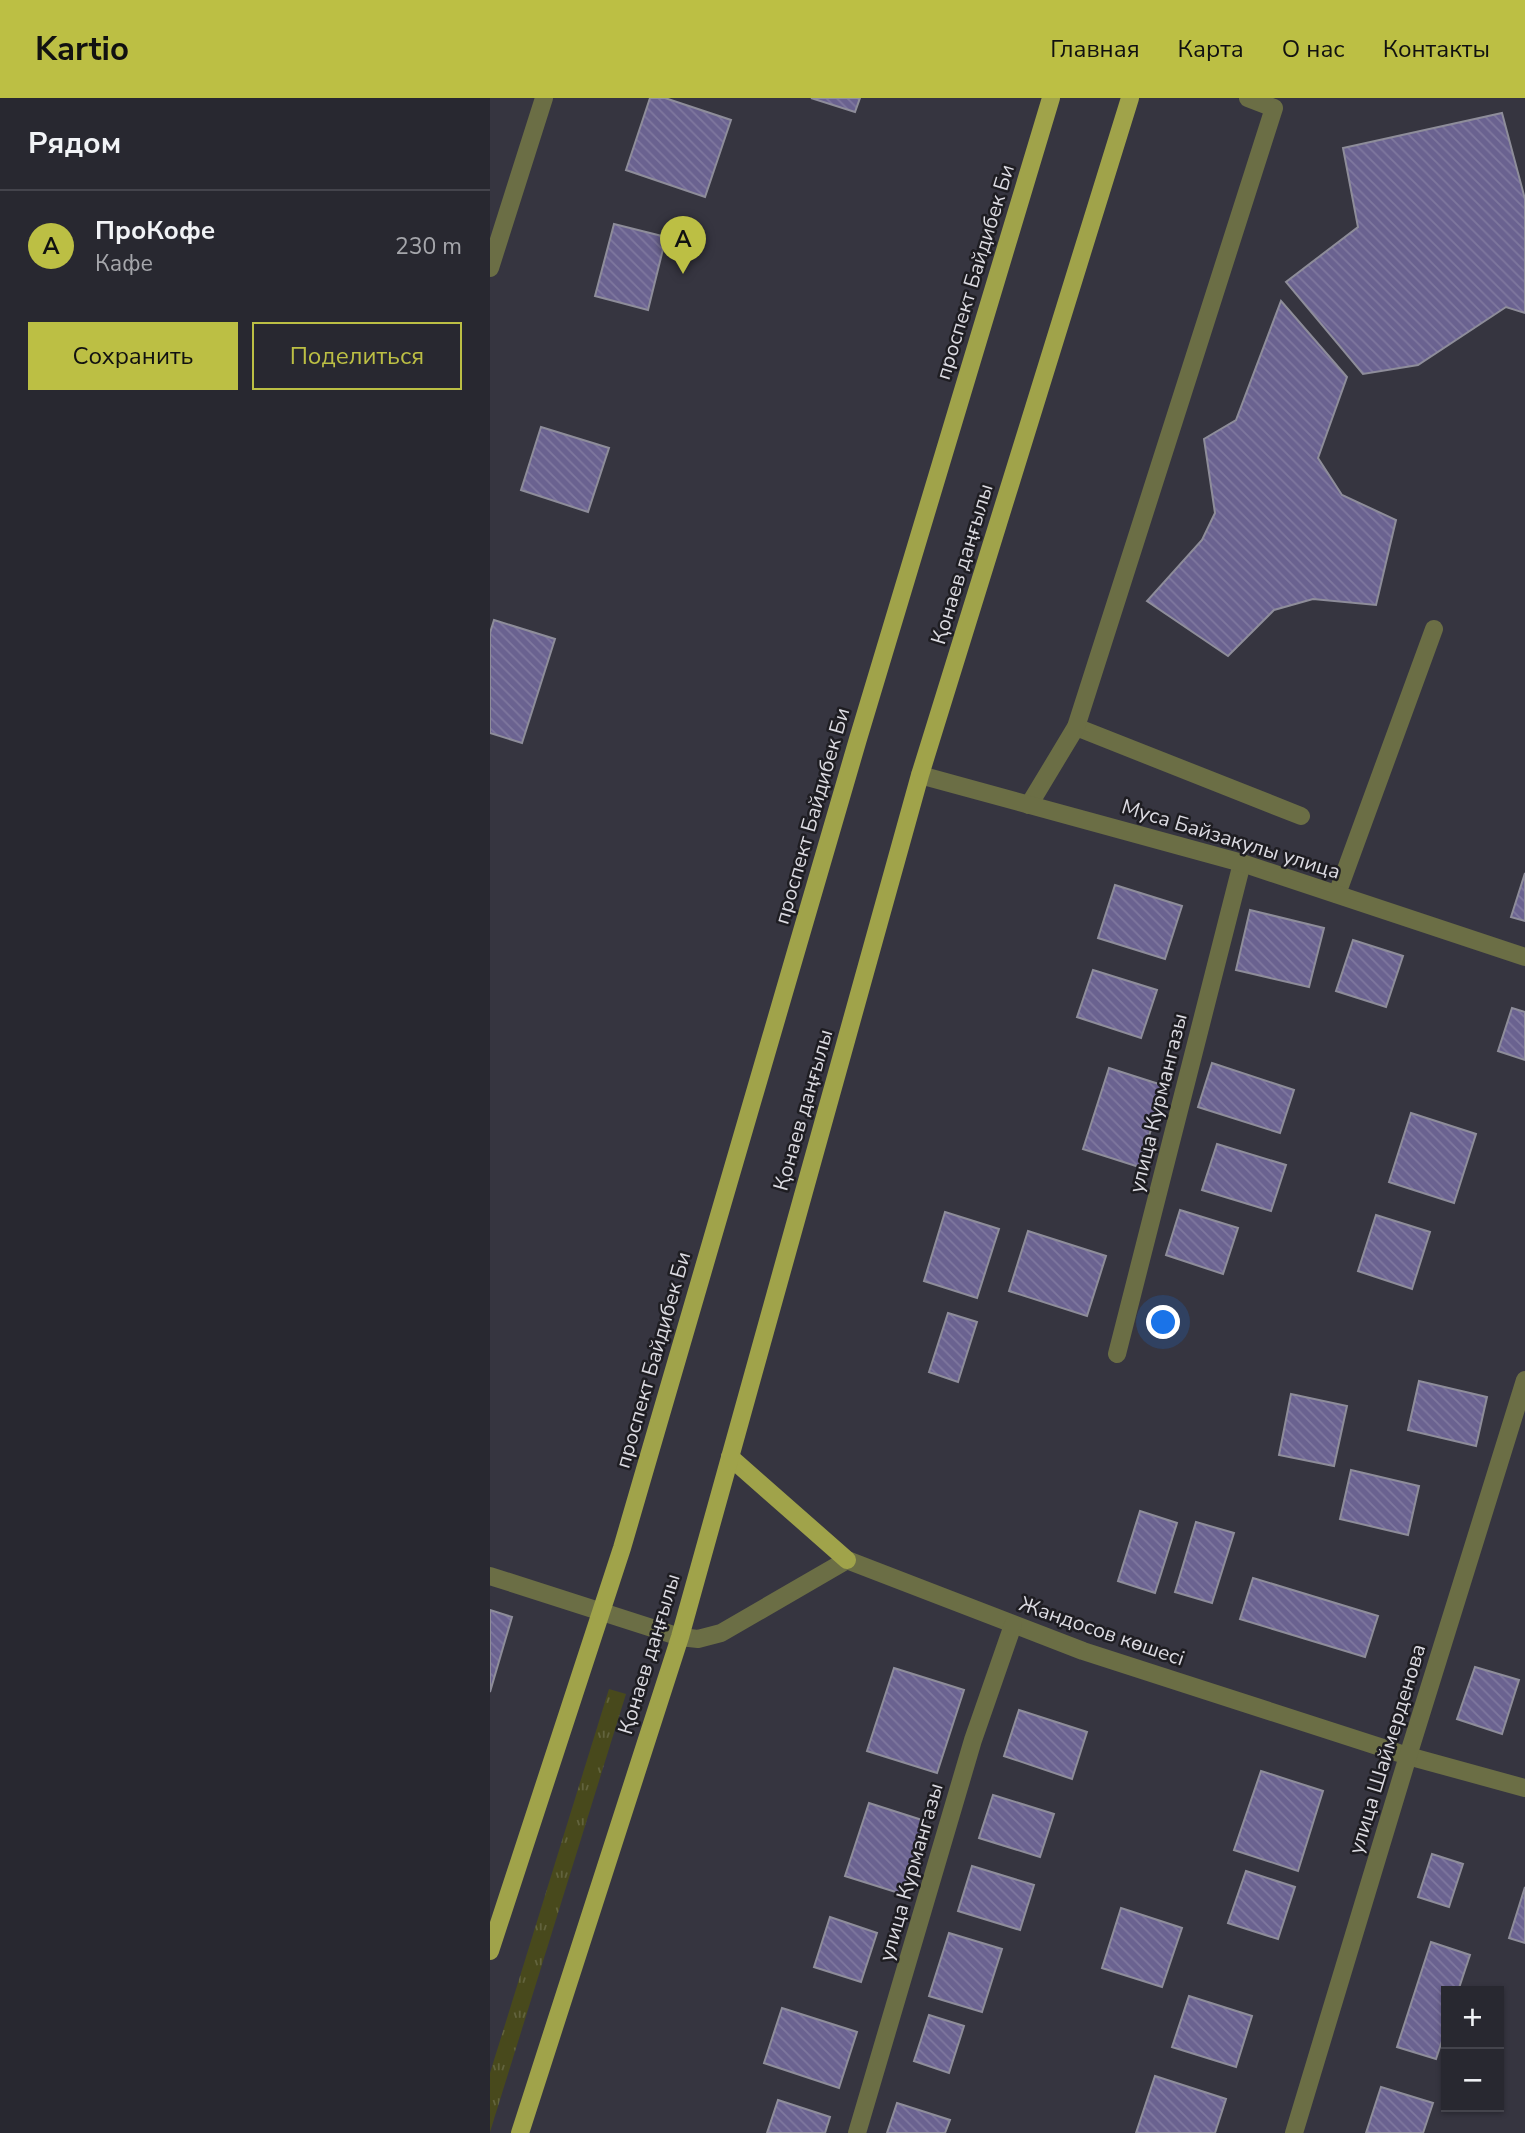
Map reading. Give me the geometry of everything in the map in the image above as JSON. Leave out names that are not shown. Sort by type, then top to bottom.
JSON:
[{"type":"main road","name":"проспект Байдибек Би","points":[[602,1611],[858,739],[1051,98]]},
{"type":"main road","name":"Қонаев даңғылы","points":[[520,2133],[680,1637],[920,775],[1130,98]]},
{"type":"main road","points":[[730,1457],[847,1560]]},
{"type":"main road","points":[[490,1951],[602,1611]]},
{"type":"street","points":[[490,268],[544,98]]},
{"type":"street","points":[[1029,805],[1076,727],[1274,108],[1248,98]]},
{"type":"street","points":[[1337,894],[1434,629]]},
{"type":"street","points":[[1076,727],[1301,816]]},
{"type":"street","name":"Муса Байзакулы улица","points":[[920,775],[1242,863],[1525,957]]},
{"type":"street","name":"улица Курмангазы","points":[[1117,1354],[1242,863]]},
{"type":"street","name":"улица Шаймерденова","points":[[1294,2133],[1525,1380]]},
{"type":"street","points":[[490,1576],[680,1637],[698,1639],[722,1633],[847,1560]]},
{"type":"street","name":"Жандосов көшесі","points":[[847,1560],[1083,1651],[1408,1756],[1525,1788]]},
{"type":"street","name":"улица Курмангазы","points":[[857,2133],[973,1740],[1013,1625]]},
{"type":"green space","points":[[609,1689],[626,1694],[490,2132],[490,2073]]},
{"type":"building","points":[[650,98],[665,98],[731,120],[705,197],[626,170]]},
{"type":"building","points":[[811,98],[860,98],[855,112]]},
{"type":"building","points":[[1502,113],[1525,199],[1525,313],[1506,307],[1418,365],[1363,374],[1286,282],[1358,227],[1343,148]]},
{"type":"building","points":[[614,224],[666,237],[648,310],[595,296]]},
{"type":"building","points":[[1281,301],[1347,377],[1318,458],[1342,495],[1396,520],[1376,605],[1313,599],[1274,610],[1228,656],[1147,601],[1202,540],[1215,513],[1204,439],[1236,420]]},
{"type":"building","points":[[541,427],[609,448],[588,512],[521,490]]},
{"type":"building","points":[[494,620],[555,639],[522,743],[490,733],[490,633]]},
{"type":"building","points":[[1525,873],[1525,921],[1511,917]]},
{"type":"building","points":[[1115,885],[1182,906],[1165,959],[1098,938]]},
{"type":"building","points":[[1250,910],[1324,928],[1309,987],[1236,970]]},
{"type":"building","points":[[1353,940],[1403,956],[1386,1007],[1336,991]]},
{"type":"building","points":[[1093,970],[1157,990],[1141,1038],[1077,1017]]},
{"type":"building","points":[[1512,1008],[1525,1012],[1525,1060],[1498,1051]]},
{"type":"building","points":[[1212,1063],[1294,1090],[1280,1133],[1198,1107]]},
{"type":"building","points":[[1109,1068],[1165,1086],[1139,1167],[1083,1149]]},
{"type":"building","points":[[1411,1113],[1476,1134],[1454,1203],[1389,1182]]},
{"type":"building","points":[[1217,1144],[1286,1165],[1271,1211],[1202,1190]]},
{"type":"building","points":[[1180,1210],[1238,1228],[1223,1274],[1166,1255]]},
{"type":"building","points":[[945,1212],[999,1229],[977,1298],[924,1281]]},
{"type":"building","points":[[1376,1215],[1430,1232],[1412,1289],[1358,1271]]},
{"type":"building","points":[[1028,1231],[1106,1256],[1087,1316],[1009,1291]]},
{"type":"building","points":[[948,1313],[977,1322],[958,1382],[929,1372]]},
{"type":"building","points":[[1419,1381],[1487,1397],[1476,1446],[1408,1430]]},
{"type":"building","points":[[1291,1394],[1347,1406],[1334,1466],[1279,1455]]},
{"type":"building","points":[[1351,1470],[1419,1486],[1408,1535],[1340,1519]]},
{"type":"building","points":[[1140,1511],[1177,1523],[1155,1593],[1118,1581]]},
{"type":"building","points":[[1196,1522],[1234,1533],[1212,1603],[1175,1592]]},
{"type":"building","points":[[1253,1578],[1378,1616],[1365,1657],[1240,1619]]},
{"type":"building","points":[[490,1610],[512,1617],[490,1692]]},
{"type":"building","points":[[1475,1667],[1519,1680],[1502,1734],[1457,1719]]},
{"type":"building","points":[[894,1668],[964,1690],[937,1773],[867,1751]]},
{"type":"building","points":[[1019,1710],[1087,1732],[1072,1779],[1004,1756]]},
{"type":"building","points":[[1261,1771],[1323,1791],[1298,1871],[1234,1850]]},
{"type":"building","points":[[993,1795],[1054,1814],[1040,1857],[979,1838]]},
{"type":"building","points":[[869,1803],[925,1821],[902,1894],[845,1876]]},
{"type":"building","points":[[1432,1854],[1463,1864],[1449,1907],[1418,1897]]},
{"type":"building","points":[[972,1866],[1034,1885],[1020,1930],[958,1911]]},
{"type":"building","points":[[1246,1871],[1295,1887],[1278,1939],[1228,1923]]},
{"type":"building","points":[[1525,1887],[1525,1943],[1509,1938]]},
{"type":"building","points":[[1121,1908],[1182,1928],[1162,1987],[1102,1968]]},
{"type":"building","points":[[830,1917],[877,1933],[861,1982],[814,1967]]},
{"type":"building","points":[[949,1933],[1002,1949],[982,2012],[929,1996]]},
{"type":"building","points":[[1431,1942],[1470,1955],[1460,1986],[1441,1986],[1441,2044],[1436,2059],[1397,2047]]},
{"type":"building","points":[[1189,1996],[1252,2016],[1236,2067],[1172,2047]]},
{"type":"building","points":[[782,2008],[857,2032],[839,2088],[764,2063]]},
{"type":"building","points":[[929,2015],[964,2026],[949,2073],[914,2061]]},
{"type":"building","points":[[1155,2076],[1226,2099],[1215,2133],[1136,2133]]},
{"type":"building","points":[[1381,2087],[1433,2103],[1423,2133],[1366,2133]]},
{"type":"building","points":[[778,2100],[830,2117],[825,2133],[767,2133]]},
{"type":"building","points":[[897,2103],[950,2120],[945,2133],[887,2133]]},
{"type":"place","name":"ПроКофе","points":[[683,274]]}]
